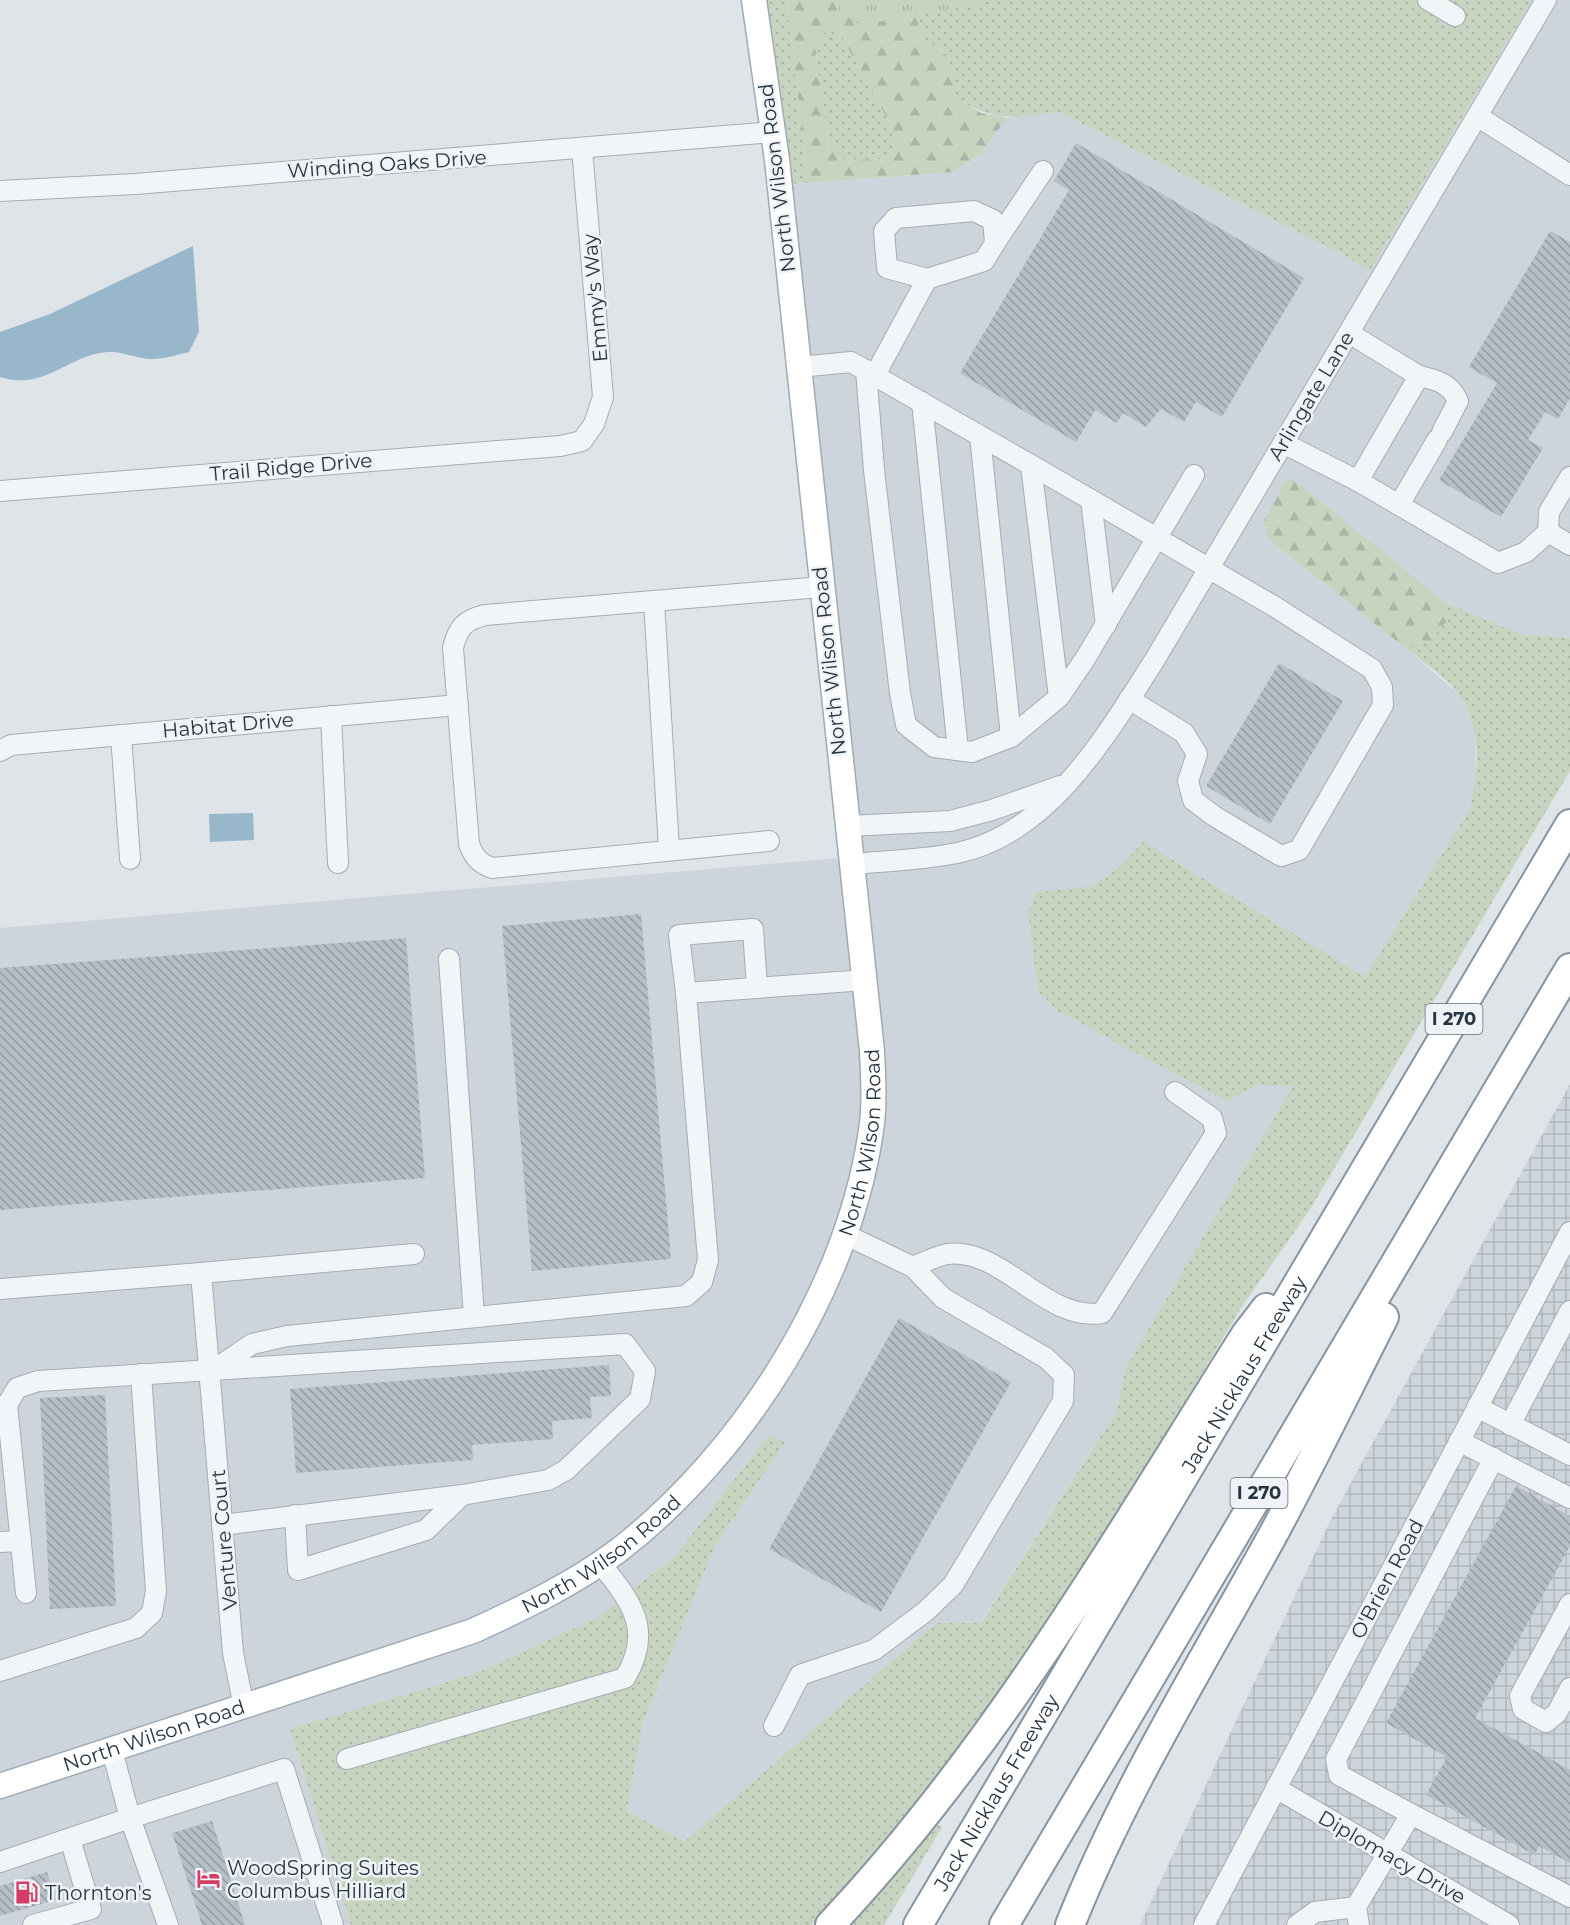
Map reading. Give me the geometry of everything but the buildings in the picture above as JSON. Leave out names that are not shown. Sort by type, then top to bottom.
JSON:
[{"type":"highway","name":"Jack Nicklaus Freeway","points":[[918,1925],[1570,824]]},
{"type":"highway","name":"I 270","points":[[1004,1925],[1570,968]]},
{"type":"highway","points":[[1070,1925],[1138,1780],[1189,1682],[1275,1530],[1515,1061]]},
{"type":"highway","points":[[830,1925],[887,1864],[970,1758],[1050,1645],[1246,1334],[1340,1215]]},
{"type":"main road","name":"North Wilson Road","points":[[0,1786],[473,1631],[540,1600],[600,1563],[693,1485],[749,1415],[802,1328],[844,1234],[865,1165],[872,1121],[873,1079],[866,980],[821,587],[773,132],[754,0]]},
{"type":"street","points":[[1428,0],[1455,16]]},
{"type":"street","name":"Arlingate Lane","points":[[852,864],[958,853],[1002,835],[1035,813],[1084,766],[1129,699],[1208,570],[1545,0]]},
{"type":"street","points":[[1477,116],[1570,175]]},
{"type":"street","name":"Winding Oaks Drive","points":[[0,191],[135,184],[773,132]]},
{"type":"street","name":"Emmy's Way","points":[[582,149],[603,397],[594,424],[582,441]]},
{"type":"street","points":[[995,243],[993,220],[974,211],[896,218],[884,231],[887,268],[927,279],[984,261],[1043,171]]},
{"type":"street","points":[[927,279],[871,373],[874,470],[900,693],[906,725],[934,747],[972,752],[1011,737],[1059,697],[1106,625],[1194,475]]},
{"type":"street","points":[[1349,333],[1419,376],[1438,380],[1453,389],[1458,401],[1399,505]]},
{"type":"street","points":[[799,367],[851,362],[922,402],[1208,570],[1272,605],[1372,669],[1382,687],[1383,705],[1299,850],[1281,856],[1214,816],[1193,800],[1188,781],[1197,754],[1184,733],[1129,699]]},
{"type":"street","points":[[1358,481],[1419,376]]},
{"type":"street","points":[[922,402],[958,750]]},
{"type":"street","points":[[980,436],[1011,737]]},
{"type":"street","name":"Trail Ridge Drive","points":[[0,491],[560,446],[582,441]]},
{"type":"street","points":[[1283,443],[1358,481],[1498,563],[1526,552],[1548,532],[1549,512],[1570,477]]},
{"type":"street","points":[[1030,465],[1059,697]]},
{"type":"street","points":[[1091,500],[1106,625]]},
{"type":"street","points":[[1548,532],[1570,545]]},
{"type":"street","points":[[769,840],[492,868],[481,863],[473,855],[469,844],[453,648],[457,631],[469,619],[485,615],[821,587]]},
{"type":"street","points":[[654,602],[669,849]]},
{"type":"street","name":"Habitat Drive","points":[[0,751],[11,745],[458,705]]},
{"type":"street","points":[[331,716],[338,863]]},
{"type":"street","points":[[121,735],[130,859]]},
{"type":"street","name":"Arlingate Lane","points":[[848,826],[950,821],[992,810],[1065,784]]},
{"type":"street","points":[[210,1372],[252,1344],[286,1336],[686,1296],[702,1281],[708,1260],[686,993],[679,935],[753,929],[757,988]]},
{"type":"street","points":[[450,959],[474,1316]]},
{"type":"street","points":[[686,993],[866,980]]},
{"type":"street","points":[[913,1267],[946,1254],[963,1254],[989,1264],[1071,1312],[1088,1315],[1102,1313],[1216,1133],[1212,1118],[1175,1092]]},
{"type":"street","name":"O'Brien Road","points":[[1204,1925],[1570,1232]]},
{"type":"street","points":[[774,1726],[800,1675],[874,1650],[926,1611],[953,1585],[1064,1401],[1064,1375],[1046,1358],[943,1298],[913,1267],[844,1234]]},
{"type":"street","points":[[0,1290],[414,1254]]},
{"type":"street","name":"Venture Court","points":[[201,1273],[233,1653],[244,1707]]},
{"type":"street","points":[[1510,1425],[1570,1311]]},
{"type":"street","points":[[26,1593],[4,1406],[17,1389],[38,1381],[210,1372],[625,1344],[645,1371],[640,1399],[566,1470],[548,1480],[462,1495],[222,1525]]},
{"type":"street","points":[[0,1671],[136,1628],[152,1612],[156,1591],[141,1374]]},
{"type":"street","points":[[1477,1407],[1570,1455]]},
{"type":"street","points":[[1460,1441],[1570,1498]]},
{"type":"street","points":[[1494,1458],[1336,1759],[1339,1775],[1570,1897]]},
{"type":"street","points":[[295,1515],[298,1570],[426,1530],[462,1495]]},
{"type":"street","points":[[0,1542],[21,1541]]},
{"type":"street","points":[[347,1759],[624,1678],[635,1661],[639,1641],[637,1615],[622,1590],[600,1563]]},
{"type":"street","points":[[1570,1604],[1520,1696],[1523,1709],[1546,1722],[1557,1713],[1570,1688]]},
{"type":"street","points":[[112,1750],[130,1818],[168,1925]]},
{"type":"street","points":[[0,1862],[284,1769],[333,1925]]},
{"type":"street","name":"Diplomacy Drive","points":[[1276,1788],[1509,1925]]},
{"type":"street","points":[[1297,1925],[1315,1912],[1358,1916],[1411,1814]]},
{"type":"street","points":[[33,1925],[92,1909],[70,1839]]},
{"type":"shaded area","points":[[1532,0],[1570,0],[1570,638],[1520,634],[1446,603],[1293,480],[1268,539],[1404,647],[1460,695],[1475,723],[1476,782],[1470,809],[1365,977],[1143,842],[1121,866],[1094,887],[1037,892],[1028,912],[1038,991],[1059,1012],[1227,1101],[1257,1085],[1294,1085],[1125,1369],[1117,1411],[980,1623],[936,1623],[684,1843],[627,1811],[643,1722],[715,1546],[784,1442],[769,1435],[674,1557],[597,1618],[477,1673],[290,1729],[351,1925],[0,1925],[0,928],[853,857],[775,186],[953,172],[981,153],[1007,118],[1059,112],[1343,255],[1370,271]]},
{"type":"shaded area","points":[[1570,1084],[1570,1925],[1140,1925],[1331,1519]]},
{"type":"green space","points":[[765,0],[787,0],[808,183],[791,184]]},
{"type":"green space","points":[[787,0],[835,0],[840,13],[915,15],[924,39],[948,56],[957,98],[981,113],[1007,118],[981,153],[953,172],[808,183]],"holes":[[[825,32],[842,37],[892,127],[894,151],[880,159],[844,160],[829,145],[815,47]]]},
{"type":"green space","points":[[835,0],[1532,0],[1370,271],[1343,255],[1059,112],[1006,117],[983,112],[971,106],[956,98],[948,56],[924,39],[915,15]]},
{"type":"green space","points":[[835,0],[996,0],[861,25],[840,13]]},
{"type":"green space","points":[[824,32],[842,37],[892,127],[894,151],[880,159],[844,160],[829,145],[815,47]]},
{"type":"green space","points":[[1293,479],[1446,603],[1447,621],[1430,641],[1404,647],[1268,539],[1263,522],[1285,482]]},
{"type":"green space","points":[[1446,603],[1520,634],[1570,638],[1570,771],[1309,1211],[1241,1308],[1107,1532],[1004,1687],[892,1836],[846,1891],[811,1925],[351,1925],[290,1729],[477,1673],[597,1618],[674,1557],[769,1435],[785,1442],[715,1546],[643,1722],[627,1811],[684,1842],[936,1623],[981,1623],[1117,1411],[1125,1369],[1293,1086],[1257,1085],[1227,1101],[1059,1012],[1038,991],[1028,912],[1037,892],[1094,886],[1121,866],[1143,842],[1365,977],[1470,809],[1477,751],[1472,722],[1467,709],[1449,683],[1404,647],[1430,641],[1447,621]]},
{"type":"green space","points":[[935,1823],[942,1827],[884,1925],[846,1925]]},
{"type":"water","points":[[193,246],[199,332],[189,352],[152,359],[111,352],[83,358],[45,376],[16,380],[0,377],[0,332],[50,314]]},
{"type":"water","points":[[253,813],[254,840],[210,842],[209,814]]},
{"type":"place","name":"WoodSpring Suites Columbus Hilliard","points":[[209,1879]]},
{"type":"place","name":"Thornton's","points":[[27,1893]]}]
